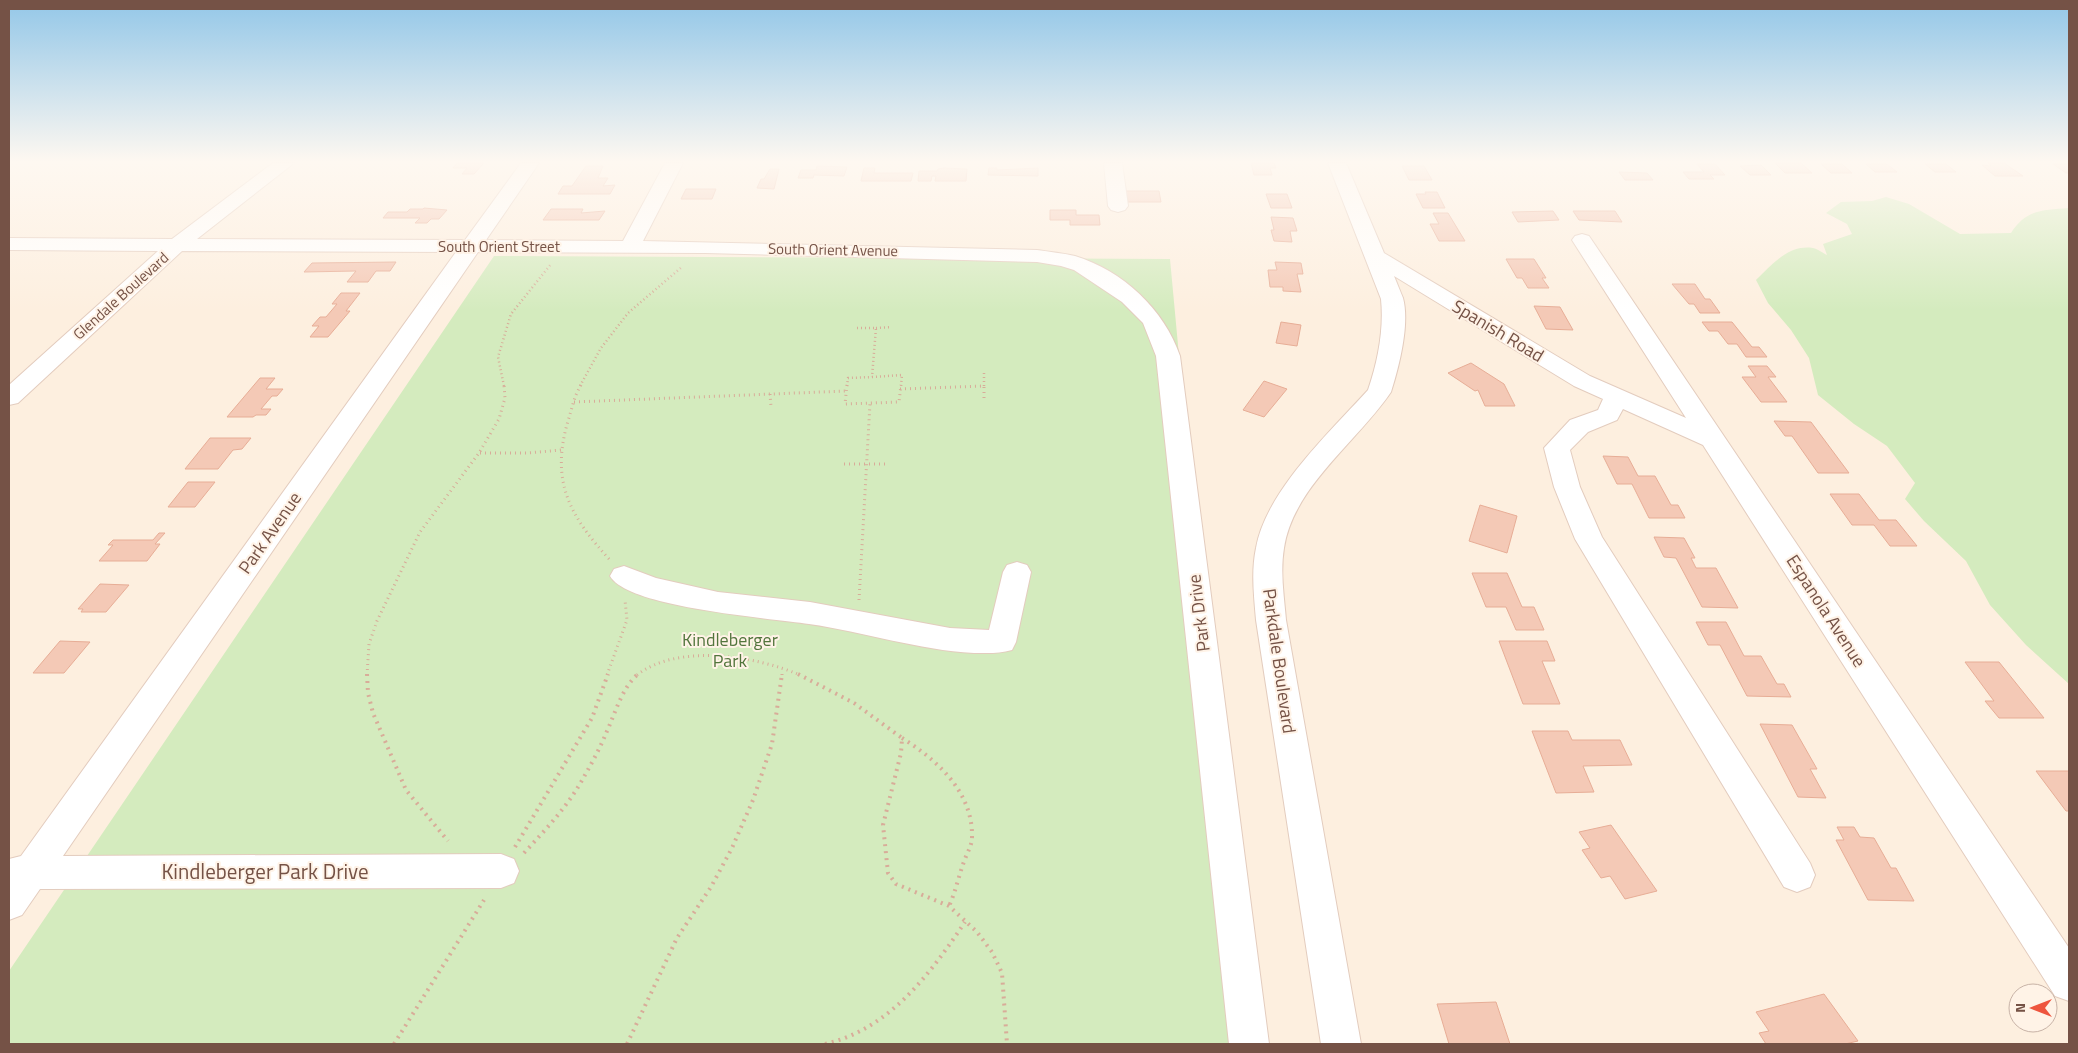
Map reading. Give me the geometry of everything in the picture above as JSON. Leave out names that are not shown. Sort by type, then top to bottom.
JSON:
[{"type":"street","name":"Glendale Boulevard","points":[[9,398],[176,244],[219,212]]},
{"type":"street","name":"Park Avenue","points":[[9,902],[19,873],[496,212]]},
{"type":"street","points":[[630,247],[648,212]]},
{"type":"street","points":[[1357,212],[1375,256]]},
{"type":"street","name":"Espanola Avenue","points":[[1582,240],[2069,982]]},
{"type":"street","name":"South Orient Street","points":[[9,244],[630,247]]},
{"type":"street","name":"South Orient Avenue","points":[[630,247],[705,247],[1037,256]]},
{"type":"street","name":"Park Drive","points":[[1037,256],[1071,262],[1090,270],[1129,295],[1150,315],[1162,335],[1168,356],[1249,1044]]},
{"type":"street","name":"Spanish Road","points":[[1375,256],[1550,362],[1616,398],[1715,441]]},
{"type":"street","name":"Parkdale Boulevard","points":[[1341,1044],[1271,620],[1267,574],[1270,546],[1276,528],[1296,490],[1379,392],[1384,378],[1394,318],[1392,299],[1375,256]]},
{"type":"street","points":[[1616,398],[1608,415],[1579,426],[1557,448],[1567,487],[1589,539],[1798,875]]},
{"type":"street","points":[[624,576],[650,587],[718,603],[810,613],[950,640],[1001,642],[1017,572]]},
{"type":"street","name":"Kindleberger Park Drive","points":[[19,873],[501,870]]},
{"type":"path","points":[[464,871],[444,834],[406,790],[396,769],[373,713],[368,693],[369,644],[377,621],[430,515],[479,453],[500,420],[505,398],[498,357],[511,314],[566,247]]},
{"type":"path","points":[[394,1044],[592,718],[626,620],[624,576],[585,532],[564,490],[561,445],[577,391],[602,348],[628,313],[705,247]]},
{"type":"path","points":[[856,328],[892,327]]},
{"type":"path","points":[[872,377],[876,328]]},
{"type":"path","points":[[984,374],[984,399]]},
{"type":"path","points":[[902,375],[899,402],[845,404],[848,378],[872,377],[902,375]]},
{"type":"path","points":[[900,389],[984,386]]},
{"type":"path","points":[[574,402],[846,391]]},
{"type":"path","points":[[770,394],[771,407]]},
{"type":"path","points":[[858,622],[870,403]]},
{"type":"path","points":[[479,453],[528,453],[561,450]]},
{"type":"path","points":[[844,464],[887,464]]},
{"type":"path","points":[[501,870],[522,856],[558,816],[572,796],[601,745],[630,683],[639,673],[669,661],[689,656],[733,656],[809,679],[841,694],[880,719],[902,738],[922,749],[948,773],[964,800],[970,816],[972,837],[958,887],[949,906]]},
{"type":"path","points":[[627,1044],[677,938],[711,887],[732,848],[753,800],[772,744],[780,703],[782,670]]},
{"type":"path","points":[[902,738],[901,753],[883,824],[888,873],[896,884],[949,906],[977,932],[992,952],[1002,973],[1007,1044]]},
{"type":"path","points":[[825,1044],[856,1033],[885,1014],[908,995],[932,970],[965,922]]},
{"type":"green space","points":[[1923,212],[1960,234],[2011,233],[2023,219],[2036,212],[2069,212],[2069,684],[2026,645],[1990,605],[1966,561],[1924,521],[1905,499],[1915,483],[1887,446],[1854,424],[1818,395],[1809,358],[1791,330],[1768,303],[1756,280],[1774,262],[1788,252],[1796,249],[1813,248],[1827,255],[1823,244],[1852,234],[1847,224],[1826,213]]},
{"type":"green space","name":"Kindleberger Park","points":[[494,256],[1170,259],[1243,1044],[9,1044],[9,971]]},
{"type":"building","points":[[388,212],[445,212],[439,219],[431,219],[427,223],[415,223],[420,218],[383,218]]},
{"type":"building","points":[[549,212],[604,212],[599,220],[543,220]]},
{"type":"building","points":[[1050,212],[1076,212],[1076,215],[1099,215],[1100,225],[1070,225],[1070,220],[1050,220]]},
{"type":"building","points":[[1512,212],[1554,212],[1559,220],[1518,222]]},
{"type":"building","points":[[1574,212],[1616,212],[1622,222],[1579,220]]},
{"type":"building","points":[[1433,213],[1448,213],[1465,241],[1439,241],[1430,224],[1439,224]]},
{"type":"building","points":[[1271,217],[1293,218],[1297,231],[1290,231],[1292,242],[1274,241],[1271,230],[1274,230]]},
{"type":"building","points":[[1506,259],[1534,259],[1546,278],[1542,278],[1549,288],[1528,288],[1522,278],[1517,278]]},
{"type":"building","points":[[396,262],[390,271],[376,271],[368,282],[347,282],[356,271],[304,272],[312,263]]},
{"type":"building","points":[[1275,262],[1301,263],[1303,274],[1297,274],[1301,292],[1283,291],[1283,287],[1270,287],[1268,270],[1277,270]]},
{"type":"building","points":[[1672,284],[1695,284],[1705,299],[1710,299],[1720,313],[1700,313],[1694,304],[1689,304]]},
{"type":"building","points":[[341,293],[360,293],[346,311],[350,311],[328,337],[310,337],[319,326],[312,326],[320,317],[326,317],[337,304],[332,304]]},
{"type":"building","points":[[1534,306],[1560,307],[1573,330],[1546,329]]},
{"type":"building","points":[[1281,322],[1301,325],[1297,346],[1276,343]]},
{"type":"building","points":[[1702,322],[1732,322],[1752,347],[1759,347],[1767,357],[1746,357],[1737,344],[1728,344],[1718,331],[1709,331]]},
{"type":"building","points":[[1471,363],[1504,384],[1515,406],[1485,406],[1478,390],[1475,391],[1448,373]]},
{"type":"building","points":[[1748,366],[1767,366],[1776,377],[1768,377],[1787,402],[1761,402],[1742,377],[1756,377]]},
{"type":"building","points":[[260,378],[275,378],[266,389],[283,389],[277,396],[272,396],[261,409],[271,409],[266,415],[227,417]]},
{"type":"building","points":[[1264,381],[1287,389],[1264,417],[1243,410]]},
{"type":"building","points":[[1774,421],[1811,422],[1849,473],[1818,473],[1792,436],[1785,436]]},
{"type":"building","points":[[210,438],[251,438],[242,449],[233,450],[218,469],[185,469]]},
{"type":"building","points":[[1603,456],[1628,457],[1638,476],[1655,476],[1671,505],[1678,505],[1685,518],[1649,518],[1632,484],[1617,484]]},
{"type":"building","points":[[188,482],[215,482],[195,507],[168,507]]},
{"type":"building","points":[[1830,494],[1859,494],[1879,520],[1896,520],[1917,546],[1890,546],[1874,525],[1852,525]]},
{"type":"building","points":[[1480,505],[1517,516],[1507,553],[1469,541]]},
{"type":"building","points":[[159,533],[165,533],[155,544],[160,544],[147,561],[99,561],[113,545],[108,545],[113,540],[153,540]]},
{"type":"building","points":[[1654,537],[1684,538],[1695,558],[1691,558],[1696,568],[1716,568],[1738,608],[1702,607],[1676,558],[1664,557]]},
{"type":"building","points":[[1472,573],[1507,573],[1522,607],[1534,607],[1544,630],[1516,630],[1506,607],[1486,607]]},
{"type":"building","points":[[100,584],[129,585],[106,612],[81,612],[83,609],[78,609]]},
{"type":"building","points":[[1696,622],[1726,622],[1744,656],[1761,656],[1777,684],[1784,684],[1791,697],[1747,696],[1720,645],[1708,645]]},
{"type":"building","points":[[60,641],[90,642],[64,673],[33,673]]},
{"type":"building","points":[[1499,641],[1547,641],[1555,661],[1542,661],[1560,704],[1523,704]]},
{"type":"building","points":[[1965,662],[1999,662],[2044,718],[1999,718],[1985,701],[1994,701]]},
{"type":"building","points":[[1760,724],[1792,725],[1817,769],[1810,769],[1826,798],[1798,797]]},
{"type":"building","points":[[1532,731],[1568,731],[1572,740],[1620,740],[1632,765],[1583,766],[1594,792],[1556,793]]},
{"type":"building","points":[[2036,771],[2069,771],[2069,811],[2066,811]]},
{"type":"building","points":[[1611,825],[1657,891],[1625,899],[1610,876],[1601,878],[1582,850],[1590,848],[1579,832]]},
{"type":"building","points":[[1837,827],[1854,827],[1860,837],[1874,838],[1891,868],[1896,868],[1914,901],[1868,900],[1836,840],[1844,840]]},
{"type":"building","points":[[1824,994],[1858,1041],[1845,1044],[1766,1044],[1759,1033],[1769,1031],[1756,1012]]},
{"type":"building","points":[[1496,1002],[1510,1044],[1449,1044],[1437,1004]]}]
